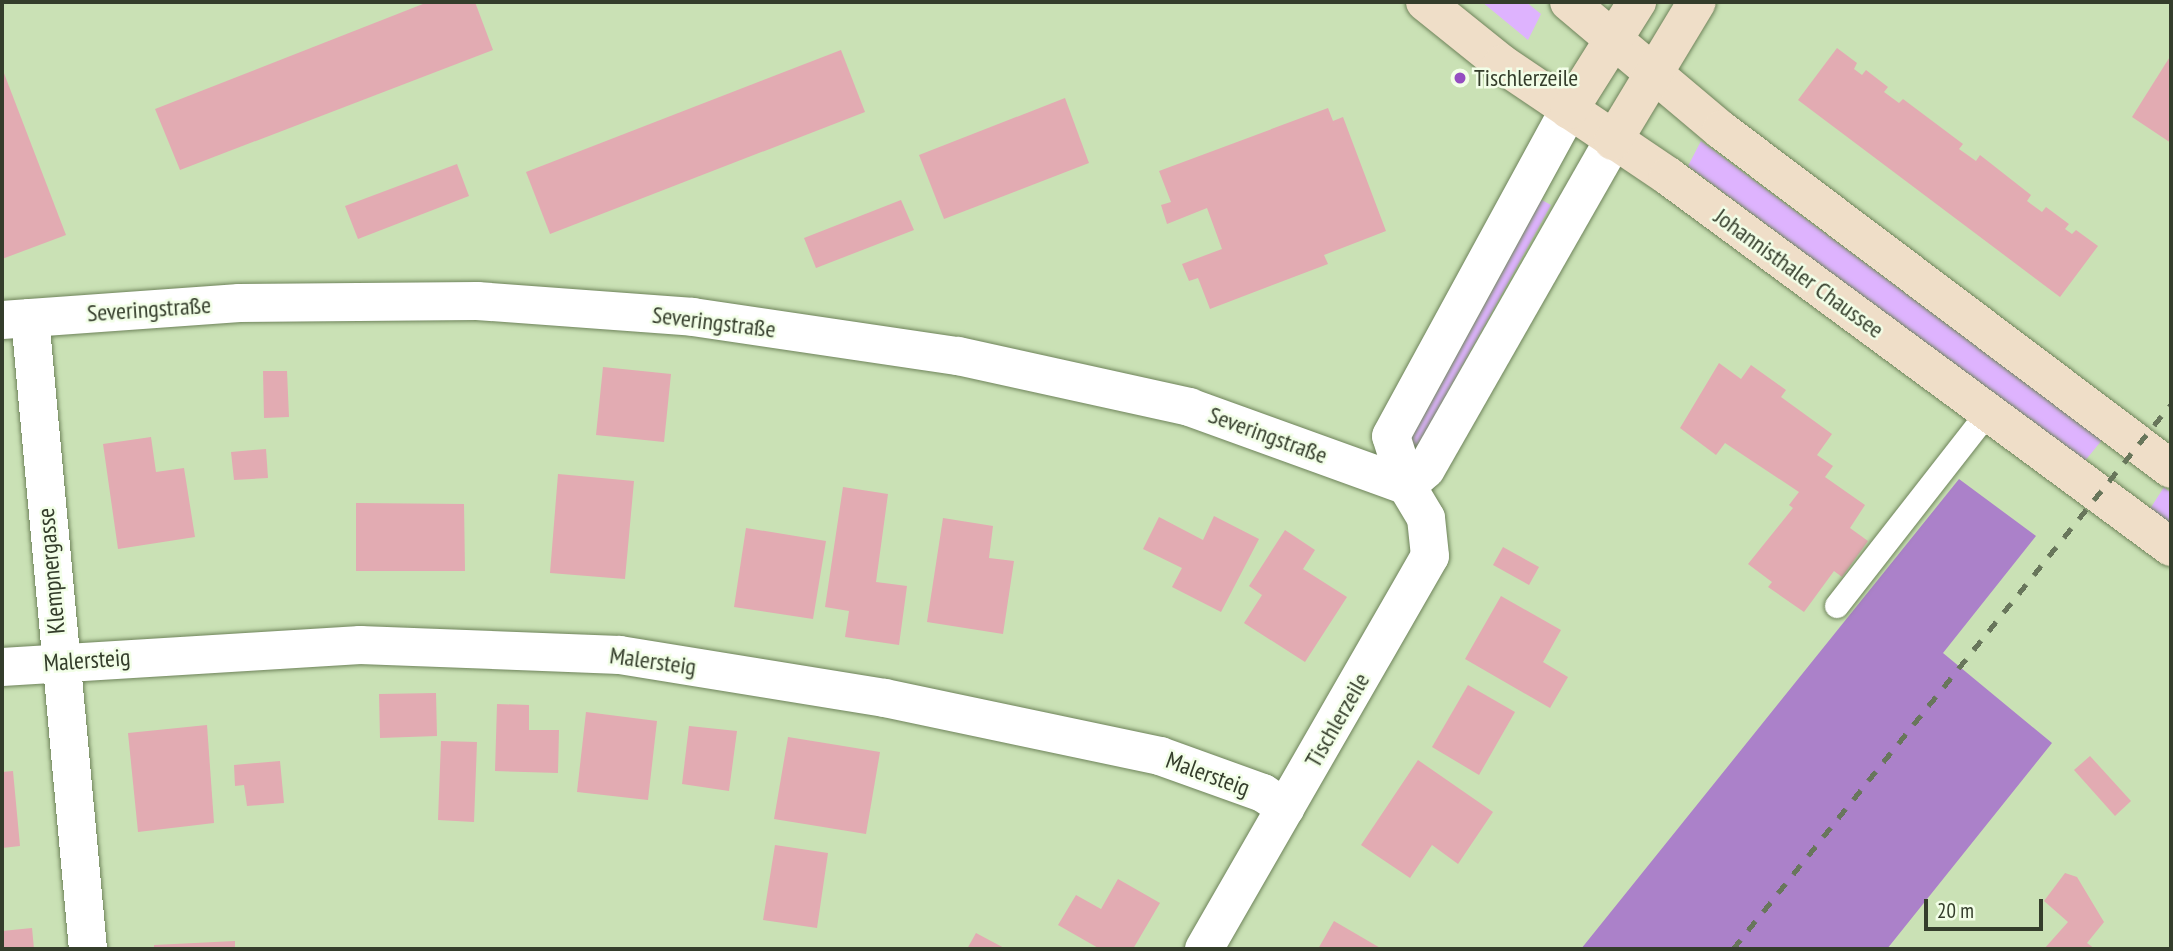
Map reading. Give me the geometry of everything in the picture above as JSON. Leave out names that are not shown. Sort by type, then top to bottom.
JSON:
[{"type":"main road","name":"Johannisthaler Chaussee","points":[[1425,2],[1502,64],[1668,176],[2171,547]]},
{"type":"main road","points":[[1569,2],[1790,184],[2171,469]]},
{"type":"main road","points":[[1569,110],[1637,2]]},
{"type":"main road","points":[[1613,141],[1697,2]]},
{"type":"street","name":"Tischlerzeile","points":[[1204,949],[1430,556],[1426,518],[1407,485],[1391,436],[1569,110]]},
{"type":"street","points":[[1407,485],[1426,469],[1613,141]]},
{"type":"street","name":"Severingstraße","points":[[16,319],[239,303],[477,301],[693,317],[958,356],[1189,407],[1407,485]]},
{"type":"street","name":"Klempnergasse","points":[[16,319],[59,662],[88,949]]},
{"type":"street","name":"Malersteig","points":[[2,667],[360,646],[620,655],[885,698],[1160,756],[1262,793],[1285,808]]},
{"type":"lane","points":[[1837,606],[1988,413]]},
{"type":"shaded area","points":[[1482,2],[1526,2],[1541,14],[1528,40]]},
{"type":"shaded area","points":[[1701,141],[2102,440],[2084,462],[1688,166]]},
{"type":"shaded area","points":[[1538,198],[1551,205],[1412,457],[1401,445]]},
{"type":"shaded area","points":[[1959,479],[2036,536],[1943,653],[2052,743],[1887,949],[1581,949]]},
{"type":"shaded area","points":[[2164,487],[2171,493],[2171,524],[2150,509]]},
{"type":"building","points":[[428,2],[475,2],[493,50],[180,170],[155,109]]},
{"type":"building","points":[[1837,48],[1857,63],[1854,69],[1862,75],[1866,70],[1888,87],[1884,92],[1899,103],[1903,99],[1963,144],[1959,149],[1976,161],[1980,155],[2031,195],[2027,201],[2042,212],[2046,207],[2069,224],[2065,229],[2072,234],[2076,230],[2098,246],[2060,297],[1798,100]]},
{"type":"building","points":[[841,50],[865,112],[550,234],[526,172]]},
{"type":"building","points":[[2171,55],[2171,143],[2132,117]]},
{"type":"building","points":[[2,68],[66,235],[2,259]]},
{"type":"building","points":[[1065,98],[1089,163],[944,219],[919,155]]},
{"type":"building","points":[[1328,108],[1333,121],[1343,117],[1386,231],[1324,255],[1328,264],[1210,309],[1198,278],[1189,281],[1182,264],[1222,249],[1207,208],[1167,224],[1161,205],[1171,202],[1159,171]]},
{"type":"building","points":[[457,164],[469,196],[358,239],[345,206]]},
{"type":"building","points":[[901,200],[914,230],[816,268],[804,238]]},
{"type":"building","points":[[1719,363],[1741,379],[1751,365],[1786,390],[1781,397],[1832,434],[1817,455],[1833,466],[1825,477],[1865,505],[1850,528],[1868,541],[1842,577],[1834,571],[1804,612],[1768,587],[1772,582],[1748,564],[1793,508],[1789,505],[1799,492],[1725,443],[1716,455],[1680,428]]},
{"type":"building","points":[[603,367],[671,374],[664,442],[596,435]]},
{"type":"building","points":[[263,371],[287,371],[289,417],[264,418]]},
{"type":"building","points":[[151,437],[156,472],[184,468],[195,537],[118,549],[103,444]]},
{"type":"building","points":[[266,449],[268,478],[234,480],[231,452]]},
{"type":"building","points":[[558,474],[634,481],[625,579],[550,573]]},
{"type":"building","points":[[843,487],[888,494],[876,582],[907,586],[899,645],[845,637],[849,611],[825,607]]},
{"type":"building","points":[[356,503],[464,504],[465,571],[356,571]]},
{"type":"building","points":[[1214,516],[1259,539],[1221,612],[1172,587],[1182,568],[1143,549],[1159,517],[1203,540]]},
{"type":"building","points":[[943,518],[993,526],[989,558],[1014,561],[1003,634],[927,622]]},
{"type":"building","points":[[746,528],[826,541],[813,619],[734,607]]},
{"type":"building","points":[[1285,530],[1315,550],[1303,569],[1347,597],[1305,662],[1244,623],[1262,595],[1249,586]]},
{"type":"building","points":[[1503,547],[1539,567],[1529,585],[1493,565]]},
{"type":"building","points":[[1501,596],[1561,630],[1543,662],[1568,677],[1550,708],[1465,659]]},
{"type":"building","points":[[1468,685],[1515,712],[1479,775],[1432,747]]},
{"type":"building","points":[[436,693],[437,736],[380,738],[379,694]]},
{"type":"building","points":[[497,704],[529,705],[529,730],[559,730],[558,773],[495,771]]},
{"type":"building","points":[[586,712],[657,721],[648,800],[577,792]]},
{"type":"building","points":[[207,725],[214,823],[138,832],[128,733]]},
{"type":"building","points":[[689,726],[737,731],[729,791],[682,784]]},
{"type":"building","points":[[788,737],[880,752],[866,834],[774,819]]},
{"type":"building","points":[[441,741],[477,742],[474,822],[438,820]]},
{"type":"building","points":[[2090,756],[2131,801],[2115,816],[2074,770]]},
{"type":"building","points":[[1418,760],[1493,812],[1458,864],[1432,845],[1410,878],[1361,845]]},
{"type":"building","points":[[280,761],[284,803],[247,806],[244,785],[235,786],[234,765]]},
{"type":"building","points":[[13,771],[20,846],[2,848],[2,772]]},
{"type":"building","points":[[775,845],[828,853],[817,928],[763,920]]},
{"type":"building","points":[[2065,873],[2077,877],[2104,922],[2087,943],[2095,949],[2044,949],[2068,922],[2044,901]]},
{"type":"building","points":[[1118,879],[1160,903],[1133,949],[1100,949],[1058,925],[1076,895],[1101,909]]},
{"type":"building","points":[[1334,921],[1382,949],[1318,949]]},
{"type":"building","points":[[32,928],[34,949],[2,949],[2,931]]},
{"type":"building","points":[[976,933],[1006,949],[967,949]]},
{"type":"building","points":[[235,941],[235,949],[154,949],[154,945]]},
{"type":"railway","points":[[1733,949],[2171,404]]},
{"type":"place","name":"Tischlerzeile","points":[[1460,78]]}]
